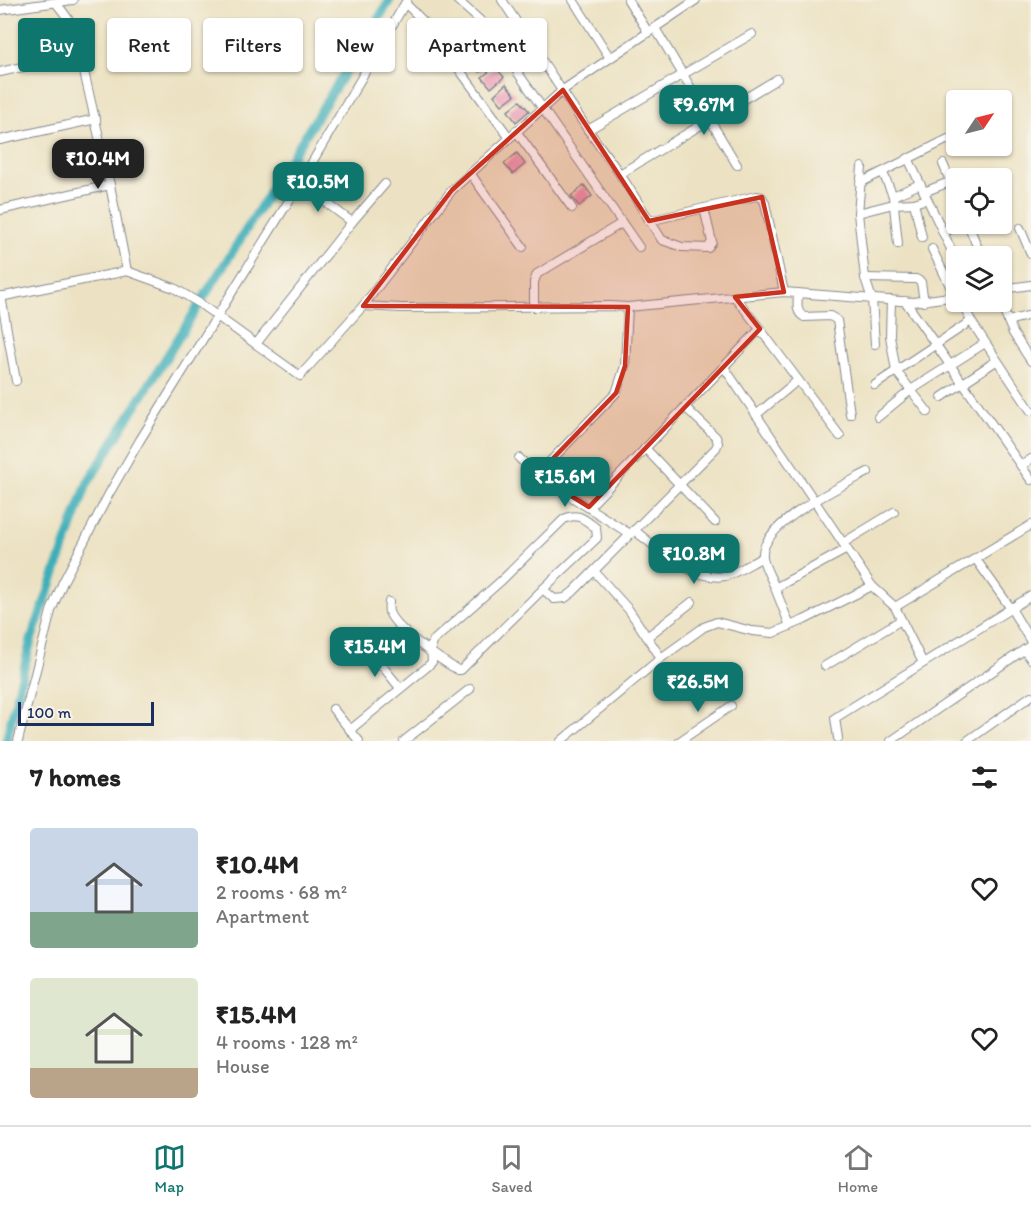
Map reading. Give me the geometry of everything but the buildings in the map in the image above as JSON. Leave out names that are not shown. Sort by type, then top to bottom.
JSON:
[{"type":"street","points":[[0,10],[73,0]]},
{"type":"street","points":[[457,0],[484,24],[639,247]]},
{"type":"street","points":[[502,0],[662,240],[682,247],[708,248],[712,243],[704,208]]},
{"type":"street","points":[[573,0],[610,58]]},
{"type":"street","points":[[628,0],[684,76],[737,165]]},
{"type":"street","points":[[16,381],[1,297],[127,271],[174,288],[199,303],[300,376],[363,306],[452,190],[563,90],[652,30],[690,1]]},
{"type":"street","points":[[18,741],[51,611],[63,582],[110,492],[216,314],[300,183],[406,2],[509,137]]},
{"type":"street","points":[[56,3],[67,18]]},
{"type":"street","points":[[588,130],[684,76],[752,34]]},
{"type":"street","points":[[0,72],[18,68]]},
{"type":"street","points":[[84,72],[127,271]]},
{"type":"street","points":[[620,174],[709,118],[777,79]]},
{"type":"street","points":[[0,140],[96,119]]},
{"type":"street","points":[[516,131],[572,208]]},
{"type":"street","points":[[860,183],[946,140]]},
{"type":"street","points":[[908,159],[949,246]]},
{"type":"street","points":[[943,164],[947,168]]},
{"type":"street","points":[[862,167],[858,213],[865,278],[872,299],[875,344]]},
{"type":"street","points":[[470,173],[523,247]]},
{"type":"street","points":[[883,173],[893,200],[898,244]]},
{"type":"street","points":[[300,183],[352,222]]},
{"type":"street","points":[[0,210],[110,184]]},
{"type":"street","points":[[256,344],[352,222],[385,184]]},
{"type":"street","points":[[858,213],[893,200],[920,184]]},
{"type":"street","points":[[893,200],[914,203],[946,185]]},
{"type":"street","points":[[649,221],[756,196],[762,197],[784,292]]},
{"type":"street","points":[[914,203],[922,237]]},
{"type":"street","points":[[534,307],[534,282],[537,274],[622,223]]},
{"type":"street","points":[[1020,228],[1031,254]]},
{"type":"street","points":[[932,249],[946,275]]},
{"type":"street","points":[[865,278],[916,279],[921,282],[924,302]]},
{"type":"street","points":[[1012,288],[1031,285]]},
{"type":"street","points":[[363,306],[402,308],[610,306],[628,308],[784,292],[924,302],[946,299]]},
{"type":"street","points":[[798,293],[800,315],[804,317],[830,316],[838,322],[850,414]]},
{"type":"street","points":[[735,297],[840,436]]},
{"type":"street","points":[[891,300],[890,336],[896,371],[928,412]]},
{"type":"street","points":[[905,301],[1031,480]]},
{"type":"street","points":[[537,475],[616,393],[625,366],[628,308]]},
{"type":"street","points":[[965,312],[1031,411]]},
{"type":"street","points":[[1004,312],[1012,333],[1031,361]]},
{"type":"street","points":[[1008,321],[1031,315]]},
{"type":"street","points":[[875,385],[970,321]]},
{"type":"street","points":[[589,507],[760,329]]},
{"type":"street","points":[[878,417],[911,390],[985,343]]},
{"type":"street","points":[[942,397],[996,361]]},
{"type":"street","points":[[724,367],[872,586],[895,607],[923,663]]},
{"type":"street","points":[[756,415],[798,380]]},
{"type":"street","points":[[543,589],[554,599],[560,600],[573,592],[716,448],[718,443],[716,437],[686,407]]},
{"type":"street","points":[[645,448],[715,522]]},
{"type":"street","points":[[519,458],[537,475],[693,571],[712,577],[727,576],[763,556]]},
{"type":"street","points":[[1021,466],[1031,459]]},
{"type":"street","points":[[790,626],[763,556],[765,546],[780,524],[814,501],[868,472]]},
{"type":"street","points":[[776,588],[845,546],[894,512]]},
{"type":"street","points":[[350,730],[427,667],[432,662],[432,655],[431,645],[434,641],[502,580],[564,519],[572,515],[580,516],[596,528],[597,538],[461,670],[432,655],[395,620],[389,612],[389,602]]},
{"type":"street","points":[[895,607],[1031,525]]},
{"type":"street","points":[[975,558],[1012,610],[1029,646],[1031,659]]},
{"type":"street","points":[[594,571],[629,610],[661,658]]},
{"type":"street","points":[[561,741],[661,658],[704,627],[717,622],[752,631],[773,633],[872,586]]},
{"type":"street","points":[[837,740],[835,718],[1012,610],[1031,596]]},
{"type":"street","points":[[647,636],[692,602]]},
{"type":"street","points":[[825,666],[901,620]]},
{"type":"street","points":[[891,741],[1029,646]]},
{"type":"street","points":[[371,652],[400,688]]},
{"type":"street","points":[[404,741],[470,689]]},
{"type":"street","points":[[967,741],[1031,696]]},
{"type":"street","points":[[680,741],[731,705]]},
{"type":"street","points":[[333,709],[359,741]]},
{"type":"highlighted area","points":[[563,90],[649,221],[762,197],[784,292],[735,297],[760,329],[589,507],[537,475],[616,393],[625,366],[628,307],[363,306],[452,190]]},
{"type":"waterway","points":[[6,741],[31,640],[87,484],[390,0]]}]
